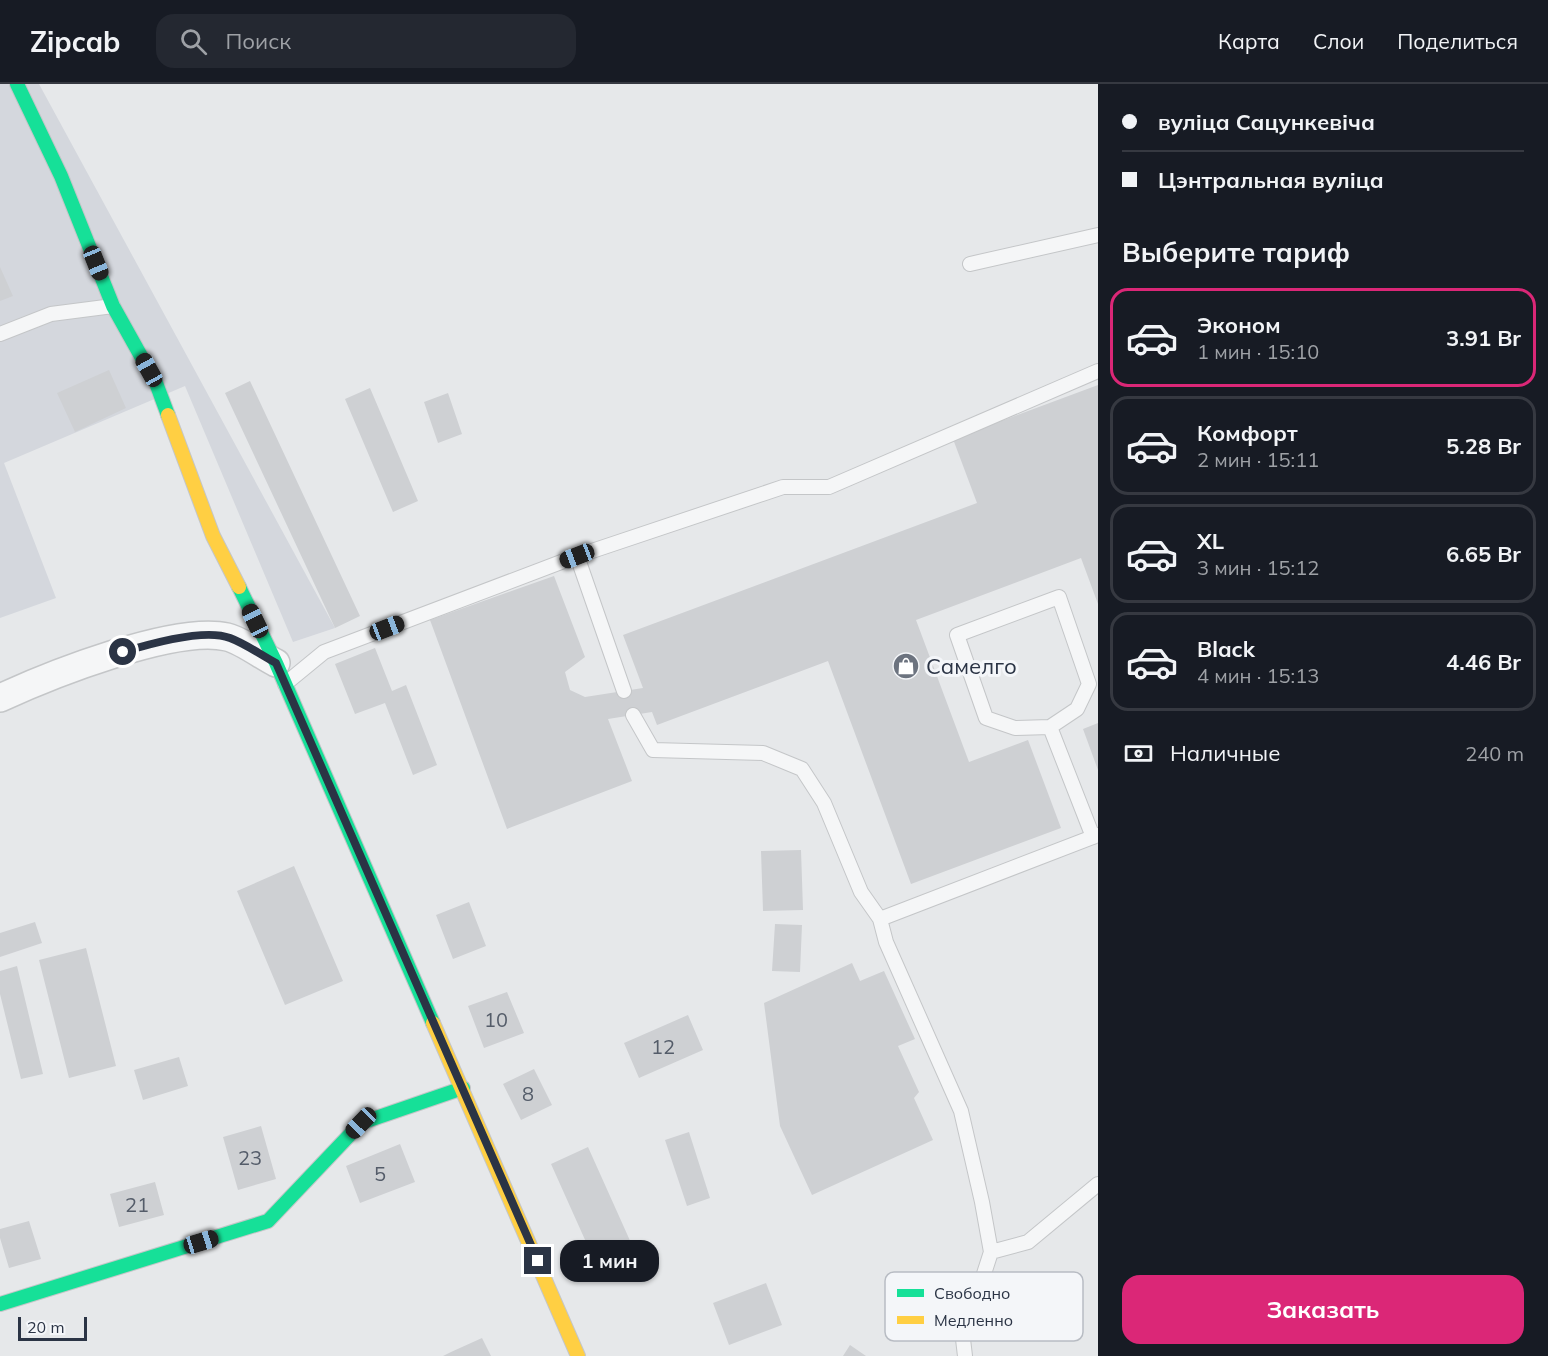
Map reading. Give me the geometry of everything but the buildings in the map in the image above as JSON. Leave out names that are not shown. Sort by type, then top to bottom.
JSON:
[{"type":"street","points":[[17,84],[61,176],[113,306],[156,383],[213,536],[280,674],[579,1356]]},
{"type":"street","points":[[0,698],[41,679],[143,646],[196,635],[228,637],[280,674]]},
{"type":"street","points":[[0,1304],[268,1221],[361,1123],[463,1088]]},
{"type":"lane","points":[[970,264],[1098,234]]},
{"type":"lane","points":[[0,334],[51,314],[113,306]]},
{"type":"lane","points":[[280,674],[324,652],[577,556],[783,487],[829,487],[1098,372]]},
{"type":"lane","points":[[577,556],[624,691]]},
{"type":"lane","points":[[1059,597],[1089,684],[1077,709],[1050,728],[1015,728],[986,718],[957,635],[1059,597]]},
{"type":"lane","points":[[633,715],[653,750],[763,753],[802,770],[824,803],[861,892],[880,920],[886,942],[960,1111],[982,1202],[991,1252],[985,1272]]},
{"type":"lane","points":[[880,920],[1095,836],[1050,728]]},
{"type":"lane","points":[[991,1252],[1028,1242],[1098,1184]]},
{"type":"lane","points":[[963,1341],[965,1356]]},
{"type":"shaded area","points":[[0,84],[39,84],[335,628],[293,642],[185,386],[4,463],[56,598],[0,618]]},
{"type":"traffic: fast","points":[[17,84],[61,176],[113,306],[156,383],[168,415]]},
{"type":"traffic: fast","points":[[239,587],[276,663],[433,1023]]},
{"type":"traffic: fast","points":[[0,1304],[268,1221],[361,1123],[463,1088]]},
{"type":"traffic: slow","points":[[168,415],[213,536],[239,587]]},
{"type":"traffic: slow","points":[[433,1023],[578,1356]]},
{"type":"place","name":"Самелго","points":[[906,666]]},
{"type":"route","points":[[123,652],[196,635],[228,637],[276,663],[538,1261]]}]
